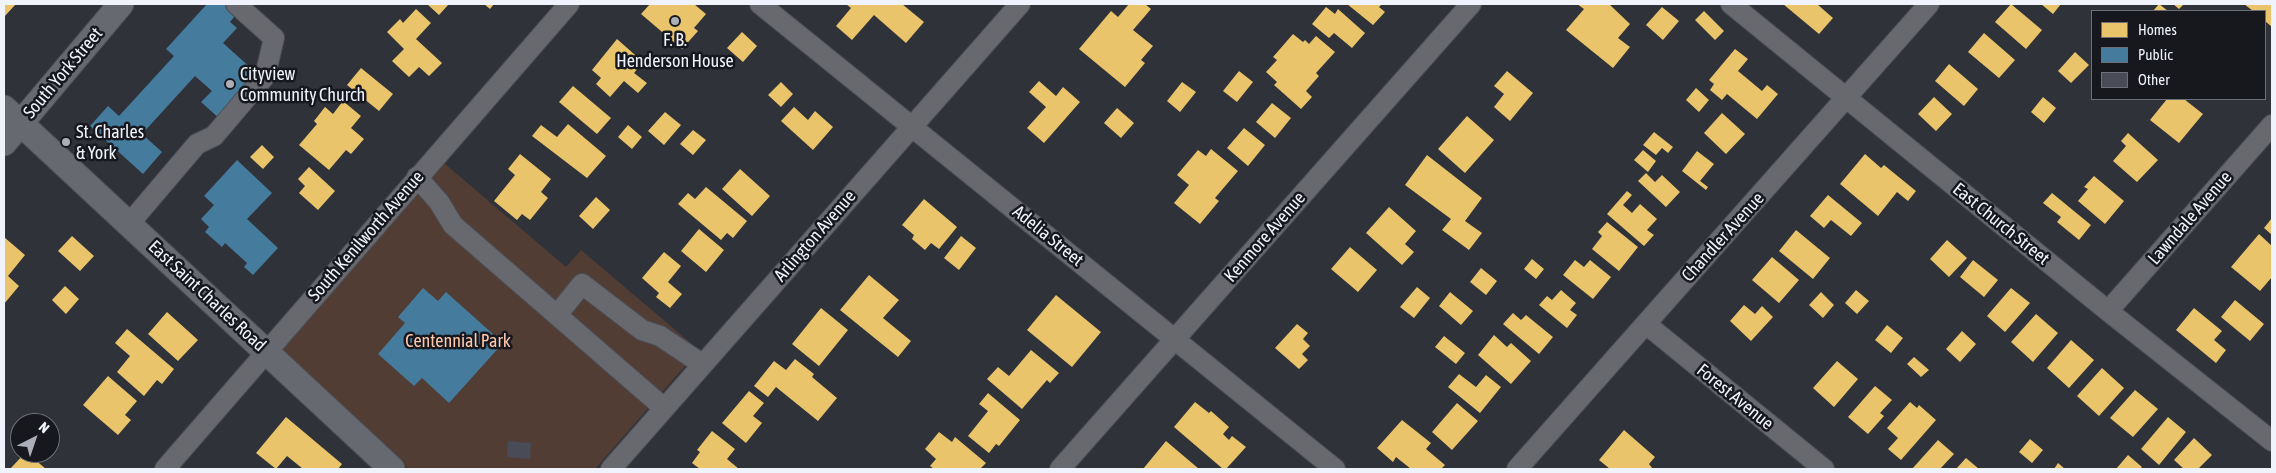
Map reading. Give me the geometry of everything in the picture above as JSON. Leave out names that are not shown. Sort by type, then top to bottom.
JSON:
[{"type":"main road","name":"South York Street","points":[[4,143],[12,116],[121,4]]},
{"type":"main road","name":"East Saint Charles Road","points":[[12,116],[392,469]]},
{"type":"street","points":[[129,224],[197,144],[214,136],[265,76],[274,38],[236,4]]},
{"type":"street","name":"South Kenilworth Avenue","points":[[165,469],[569,4]]},
{"type":"street","name":"Adelia Street","points":[[760,4],[1335,469]]},
{"type":"street","name":"Arlington Avenue","points":[[611,469],[1020,4]]},
{"type":"street","name":"Kenmore Avenue","points":[[1060,469],[1471,4]]},
{"type":"street","name":"East Church Street","points":[[1731,4],[2108,311],[2272,441]]},
{"type":"street","name":"Chandler Avenue","points":[[1517,469],[1929,4]]},
{"type":"street","name":"Lawndale Avenue","points":[[2108,311],[2272,125]]},
{"type":"street","points":[[417,178],[440,202],[453,225],[664,408]]},
{"type":"street","points":[[557,315],[582,284],[642,330],[660,336],[702,364]]},
{"type":"street","name":"Forest Avenue","points":[[1646,324],[1824,469]]},
{"type":"green space","name":"Centennial Park","points":[[444,163],[566,267],[581,250],[699,350],[595,469],[409,469],[280,349]]},
{"type":"building: Homes","points":[[4,4],[16,4],[4,17]]},
{"type":"building: Homes","points":[[427,4],[449,4],[439,15]]},
{"type":"building: Homes","points":[[484,4],[494,4],[490,9]]},
{"type":"building: Homes","name":"F. B. Henderson House","points":[[650,4],[694,4],[706,14],[694,28],[698,31],[682,49],[641,14]]},
{"type":"building: Homes","points":[[846,4],[902,4],[924,22],[906,43],[874,15],[852,40],[836,26],[851,8]]},
{"type":"building: Homes","points":[[1129,4],[1145,4],[1151,9],[1133,30],[1153,46],[1141,60],[1145,63],[1125,87],[1079,49],[1111,11],[1118,17]]},
{"type":"building: Homes","points":[[1347,4],[1382,4],[1379,7],[1385,12],[1373,25]]},
{"type":"building: Homes","points":[[1577,4],[1609,4],[1630,24],[1618,38],[1630,47],[1613,68],[1566,30],[1584,9]]},
{"type":"building: Homes","points":[[1783,4],[1817,4],[1833,18],[1819,34]]},
{"type":"building: Homes","points":[[2011,4],[2042,30],[2026,49],[1995,22]]},
{"type":"building: Homes","points":[[2041,4],[2061,4],[2053,14]]},
{"type":"building: Homes","points":[[2159,4],[2167,10],[2154,10]]},
{"type":"building: Homes","points":[[2173,4],[2184,4],[2179,9]]},
{"type":"building: Homes","points":[[2244,4],[2272,4],[2272,27],[2266,22],[2266,10],[2252,10]]},
{"type":"building: Homes","points":[[1326,7],[1335,14],[1338,9],[1365,33],[1352,48],[1334,33],[1329,38],[1312,24]]},
{"type":"building: Homes","points":[[1662,7],[1679,21],[1663,40],[1646,25]]},
{"type":"building: Homes","points":[[416,9],[431,23],[416,39],[442,63],[429,76],[419,67],[409,77],[392,61],[404,49],[387,32],[400,19],[403,23]]},
{"type":"building: Homes","points":[[1704,11],[1724,31],[1715,40],[1695,20]]},
{"type":"building: Homes","points":[[742,32],[757,46],[743,62],[727,48]]},
{"type":"building: Homes","points":[[1984,33],[2015,60],[1999,78],[1968,52]]},
{"type":"building: Homes","points":[[1293,34],[1309,44],[1316,36],[1335,52],[1316,73],[1319,76],[1306,91],[1312,97],[1301,109],[1274,85],[1277,82],[1266,72],[1277,60],[1273,57]]},
{"type":"building: Homes","points":[[617,39],[643,62],[634,73],[647,83],[638,93],[624,81],[610,97],[596,84],[601,78],[592,70]]},
{"type":"building: Homes","points":[[1735,49],[1748,59],[1738,71],[1762,91],[1767,85],[1778,94],[1757,119],[1727,94],[1722,100],[1710,90],[1714,84],[1709,80]]},
{"type":"building: Homes","points":[[2075,52],[2089,65],[2071,83],[2058,71]]},
{"type":"building: Homes","points":[[1949,64],[1978,89],[1964,106],[1935,81]]},
{"type":"building: Homes","points":[[361,68],[393,94],[379,111],[347,85]]},
{"type":"building: Homes","points":[[1239,71],[1253,82],[1237,102],[1223,91]]},
{"type":"building: Homes","points":[[1507,71],[1533,93],[1510,121],[1494,107],[1504,94],[1494,86]]},
{"type":"building: Homes","points":[[1039,81],[1056,96],[1063,87],[1080,102],[1044,143],[1027,128],[1046,107],[1029,92]]},
{"type":"building: Homes","points":[[781,82],[793,94],[781,107],[768,95]]},
{"type":"building: Homes","points":[[1182,82],[1196,92],[1180,112],[1167,101]]},
{"type":"building: Homes","points":[[573,86],[611,118],[597,134],[559,102]]},
{"type":"building: Homes","points":[[1696,88],[1709,100],[1699,112],[1686,100]]},
{"type":"building: Homes","points":[[1934,97],[1952,114],[1936,131],[1918,114]]},
{"type":"building: Homes","points":[[2043,97],[2056,108],[2044,123],[2031,112]]},
{"type":"building: Homes","points":[[2166,100],[2185,100],[2203,114],[2179,143],[2150,120]]},
{"type":"building: Homes","points":[[343,101],[361,116],[351,128],[364,139],[351,154],[346,150],[329,170],[299,145],[317,124],[314,121],[325,107],[333,114]]},
{"type":"building: Homes","points":[[1272,103],[1291,118],[1275,138],[1256,122]]},
{"type":"building: Homes","points":[[794,107],[808,120],[815,111],[833,127],[813,150],[781,121]]},
{"type":"building: Homes","points":[[1117,108],[1134,123],[1121,138],[1104,123]]},
{"type":"building: Homes","points":[[665,112],[681,125],[664,145],[648,131]]},
{"type":"building: Homes","points":[[1722,113],[1745,134],[1726,154],[1704,133]]},
{"type":"building: Homes","points":[[1467,116],[1494,140],[1465,173],[1438,149]]},
{"type":"building: Homes","points":[[568,124],[606,156],[587,178],[532,136],[541,125],[557,137]]},
{"type":"building: Homes","points":[[628,125],[642,137],[632,149],[618,137]]},
{"type":"building: Homes","points":[[1244,128],[1265,145],[1248,166],[1227,148]]},
{"type":"building: Homes","points":[[693,130],[706,140],[693,155],[680,144]]},
{"type":"building: Homes","points":[[1654,132],[1673,147],[1668,153],[1662,148],[1656,155],[1643,145]]},
{"type":"building: Homes","points":[[2128,133],[2158,160],[2137,182],[2113,161],[2126,146],[2121,141]]},
{"type":"building: Homes","points":[[262,145],[274,157],[263,169],[250,157]]},
{"type":"building: Homes","points":[[1211,149],[1238,171],[1215,198],[1219,201],[1200,224],[1174,203],[1189,185],[1177,175],[1198,150],[1206,156]]},
{"type":"building: Homes","points":[[1643,150],[1656,161],[1648,172],[1634,160]]},
{"type":"building: Homes","points":[[1697,151],[1714,164],[1700,181],[1708,187],[1706,190],[1682,171]]},
{"type":"building: Homes","points":[[520,154],[551,179],[541,192],[548,198],[530,220],[522,214],[517,220],[494,201],[515,175],[508,169]]},
{"type":"building: Homes","points":[[1865,154],[1881,168],[1884,165],[1916,191],[1908,201],[1897,192],[1878,216],[1840,184]]},
{"type":"building: Homes","points":[[1427,155],[1482,198],[1465,221],[1482,233],[1469,250],[1442,230],[1451,219],[1405,185]]},
{"type":"building: Homes","points":[[309,167],[335,191],[318,210],[299,193],[305,186],[298,179]]},
{"type":"building: Homes","points":[[740,169],[770,196],[752,216],[722,189]]},
{"type":"building: Homes","points":[[1646,173],[1655,182],[1662,175],[1680,192],[1666,207],[1638,181]]},
{"type":"building: Homes","points":[[2094,176],[2124,201],[2105,224],[2078,201],[2088,189],[2084,187]]},
{"type":"building: Homes","points":[[706,187],[747,221],[733,238],[727,233],[721,240],[678,204],[688,193],[695,199]]},
{"type":"building: Homes","points":[[1627,191],[1632,195],[1623,205],[1632,213],[1640,204],[1657,219],[1647,230],[1654,235],[1644,246],[1607,214]]},
{"type":"building: Homes","points":[[2052,193],[2091,225],[2079,240],[2057,222],[2061,217],[2043,203]]},
{"type":"building: Homes","points":[[1828,195],[1862,223],[1851,236],[1831,220],[1824,228],[1810,216]]},
{"type":"building: Homes","points":[[596,197],[610,210],[593,229],[579,216]]},
{"type":"building: Homes","points":[[924,199],[957,227],[939,249],[931,243],[925,250],[912,239],[914,235],[902,225]]},
{"type":"building: Homes","points":[[1389,207],[1416,231],[1405,244],[1414,252],[1402,265],[1366,233]]},
{"type":"building: Homes","points":[[2272,218],[2272,235],[2264,228]]},
{"type":"building: Homes","points":[[1607,222],[1638,247],[1619,271],[1592,249],[1602,236],[1598,232]]},
{"type":"building: Homes","points":[[699,229],[724,250],[706,272],[681,251]]},
{"type":"building: Homes","points":[[1796,230],[1830,258],[1813,279],[1779,251]]},
{"type":"building: Homes","points":[[2259,234],[2272,246],[2272,277],[2260,291],[2231,267]]},
{"type":"building: Homes","points":[[72,236],[94,256],[80,271],[58,251]]},
{"type":"building: Homes","points":[[961,236],[976,248],[959,270],[944,258]]},
{"type":"building: Homes","points":[[4,237],[25,255],[8,276],[19,286],[4,304]]},
{"type":"building: Homes","points":[[1947,240],[1967,258],[1949,277],[1930,259]]},
{"type":"building: Homes","points":[[1350,247],[1377,270],[1358,292],[1331,269]]},
{"type":"building: Homes","points":[[664,252],[681,266],[668,282],[682,294],[670,308],[656,297],[659,293],[642,278]]},
{"type":"building: Homes","points":[[1772,257],[1799,280],[1779,303],[1752,280]]},
{"type":"building: Homes","points":[[1532,259],[1544,269],[1536,279],[1524,269]]},
{"type":"building: Homes","points":[[1575,260],[1584,267],[1590,260],[1611,277],[1593,299],[1563,275]]},
{"type":"building: Homes","points":[[1973,260],[1998,280],[1984,297],[1960,277]]},
{"type":"building: Homes","points":[[1481,268],[1497,281],[1486,295],[1470,282]]},
{"type":"building: Homes","points":[[869,275],[899,300],[883,318],[911,341],[898,357],[840,310]]},
{"type":"building: Homes","points":[[65,286],[79,299],[66,314],[52,300]]},
{"type":"building: Homes","points":[[1417,287],[1430,298],[1414,318],[1400,307]]},
{"type":"building: Homes","points":[[2011,288],[2030,303],[2005,332],[1987,316]]},
{"type":"building: Homes","points":[[1561,290],[1576,303],[1570,310],[1577,315],[1567,328],[1539,305],[1547,296],[1552,300]]},
{"type":"building: Homes","points":[[1856,290],[1869,301],[1857,314],[1845,303]]},
{"type":"building: Homes","points":[[1450,292],[1473,311],[1461,325],[1439,306]]},
{"type":"building: Homes","points":[[1821,292],[1834,305],[1823,318],[1809,305]]},
{"type":"building: Homes","points":[[1056,295],[1101,332],[1072,367],[1027,330]]},
{"type":"building: Homes","points":[[2235,300],[2264,324],[2250,341],[2221,317]]},
{"type":"building: Homes","points":[[1744,305],[1755,314],[1762,306],[1773,317],[1751,341],[1730,321]]},
{"type":"building: Homes","points":[[821,308],[848,330],[819,366],[792,344]]},
{"type":"building: Homes","points":[[2194,308],[2222,331],[2214,340],[2226,350],[2216,363],[2176,330]]},
{"type":"building: Homes","points":[[167,312],[198,340],[178,361],[148,334]]},
{"type":"building: Homes","points":[[1513,313],[1521,320],[1526,315],[1553,337],[1539,354],[1503,324]]},
{"type":"building: Homes","points":[[2036,314],[2058,333],[2033,362],[2011,342]]},
{"type":"building: Homes","points":[[1297,324],[1308,333],[1303,339],[1310,346],[1302,354],[1308,360],[1299,369],[1275,348]]},
{"type":"building: Homes","points":[[1887,325],[1903,338],[1891,353],[1875,340]]},
{"type":"building: Homes","points":[[127,329],[174,369],[162,384],[157,380],[144,396],[117,372],[130,356],[115,343]]},
{"type":"building: Homes","points":[[1962,331],[1976,344],[1960,362],[1946,349]]},
{"type":"building: Homes","points":[[1494,335],[1507,347],[1511,343],[1531,361],[1511,384],[1478,355]]},
{"type":"building: Homes","points":[[1444,336],[1465,353],[1456,364],[1435,347]]},
{"type":"building: Homes","points":[[2071,340],[2094,360],[2069,388],[2047,368]]},
{"type":"building: Homes","points":[[1031,350],[1059,373],[1050,383],[1047,380],[1022,409],[987,379],[998,367],[1009,376]]},
{"type":"building: Homes","points":[[1914,357],[1929,370],[1921,377],[1907,364]]},
{"type":"building: Homes","points":[[795,359],[814,374],[812,377],[837,398],[818,421],[776,387],[768,397],[754,386],[774,361],[786,370]]},
{"type":"building: Homes","points":[[1837,361],[1858,379],[1834,407],[1813,388]]},
{"type":"building: Homes","points":[[2102,368],[2124,388],[2099,416],[2077,396]]},
{"type":"building: Homes","points":[[1459,374],[1476,387],[1486,375],[1501,387],[1480,413],[1448,387]]},
{"type":"building: Homes","points":[[108,376],[137,401],[125,415],[131,420],[118,435],[83,405]]},
{"type":"building: Homes","points":[[1875,386],[1892,400],[1880,413],[1884,416],[1868,434],[1848,417]]},
{"type":"building: Homes","points":[[2135,390],[2158,409],[2133,437],[2110,418]]},
{"type":"building: Homes","points":[[749,391],[764,403],[753,416],[762,423],[746,443],[722,423]]},
{"type":"building: Homes","points":[[988,393],[1020,420],[999,446],[996,444],[989,453],[968,436],[988,411],[979,404]]},
{"type":"building: Homes","points":[[1195,402],[1209,413],[1211,411],[1229,427],[1223,434],[1229,440],[1232,436],[1246,447],[1226,469],[1223,469],[1174,427]]},
{"type":"building: Homes","points":[[1910,402],[1917,408],[1919,405],[1936,420],[1901,460],[1888,449],[1898,438],[1887,428]]},
{"type":"building: Homes","points":[[1457,403],[1478,421],[1452,450],[1432,432]]},
{"type":"building: Homes","points":[[286,417],[342,464],[338,469],[303,469],[287,456],[276,469],[256,453]]},
{"type":"building: Homes","points":[[2168,417],[2186,432],[2159,465],[2141,449]]},
{"type":"building: Homes","points":[[1402,420],[1431,443],[1426,449],[1445,465],[1441,469],[1411,469],[1396,457],[1393,462],[1377,448]]},
{"type":"building: Homes","points":[[1624,430],[1655,457],[1649,464],[1653,469],[1610,469],[1599,460]]},
{"type":"building: Homes","points":[[712,431],[735,449],[727,459],[739,469],[700,469],[692,463],[700,452],[697,450]]},
{"type":"building: Homes","points":[[939,432],[952,442],[955,437],[986,463],[980,469],[934,469],[930,466],[936,459],[925,449]]},
{"type":"building: Homes","points":[[2194,438],[2212,455],[2198,469],[2184,469],[2174,460]]},
{"type":"building: Homes","points":[[2030,439],[2043,450],[2032,463],[2019,452]]},
{"type":"building: Homes","points":[[1938,440],[1954,454],[1940,469],[1912,469]]},
{"type":"building: Homes","points":[[1166,441],[1199,469],[1143,469]]},
{"type":"building: Homes","points":[[2128,455],[2142,467],[2140,469],[2116,469]]},
{"type":"building: Homes","points":[[1966,458],[1979,469],[1956,469]]},
{"type":"building: Homes","points":[[16,463],[39,463],[46,469],[10,469]]},
{"type":"building: Homes","points":[[2058,463],[2065,469],[2054,469]]},
{"type":"building: Public","name":"Cityview Community Church","points":[[207,4],[229,4],[238,12],[230,22],[237,28],[223,43],[262,78],[221,120],[201,102],[212,91],[195,76],[142,134],[162,152],[143,174],[90,126],[108,106],[119,116],[174,56],[166,49]]},
{"type":"building: Public","points":[[237,160],[272,193],[247,219],[278,248],[253,275],[244,267],[247,263],[225,243],[222,247],[205,232],[209,227],[201,219],[214,205],[204,196]]},
{"type":"building: Public","points":[[423,288],[438,301],[446,292],[503,343],[449,403],[422,378],[414,386],[378,354],[405,323],[398,317]]},
{"type":"building: Other","points":[[508,441],[531,443],[530,459],[507,457]]},
{"type":"place","name":"F. B. Henderson House","points":[[675,21]]},
{"type":"place","name":"Cityview Community Church","points":[[230,84]]},
{"type":"place","name":"St. Charles & York","points":[[66,142]]}]
